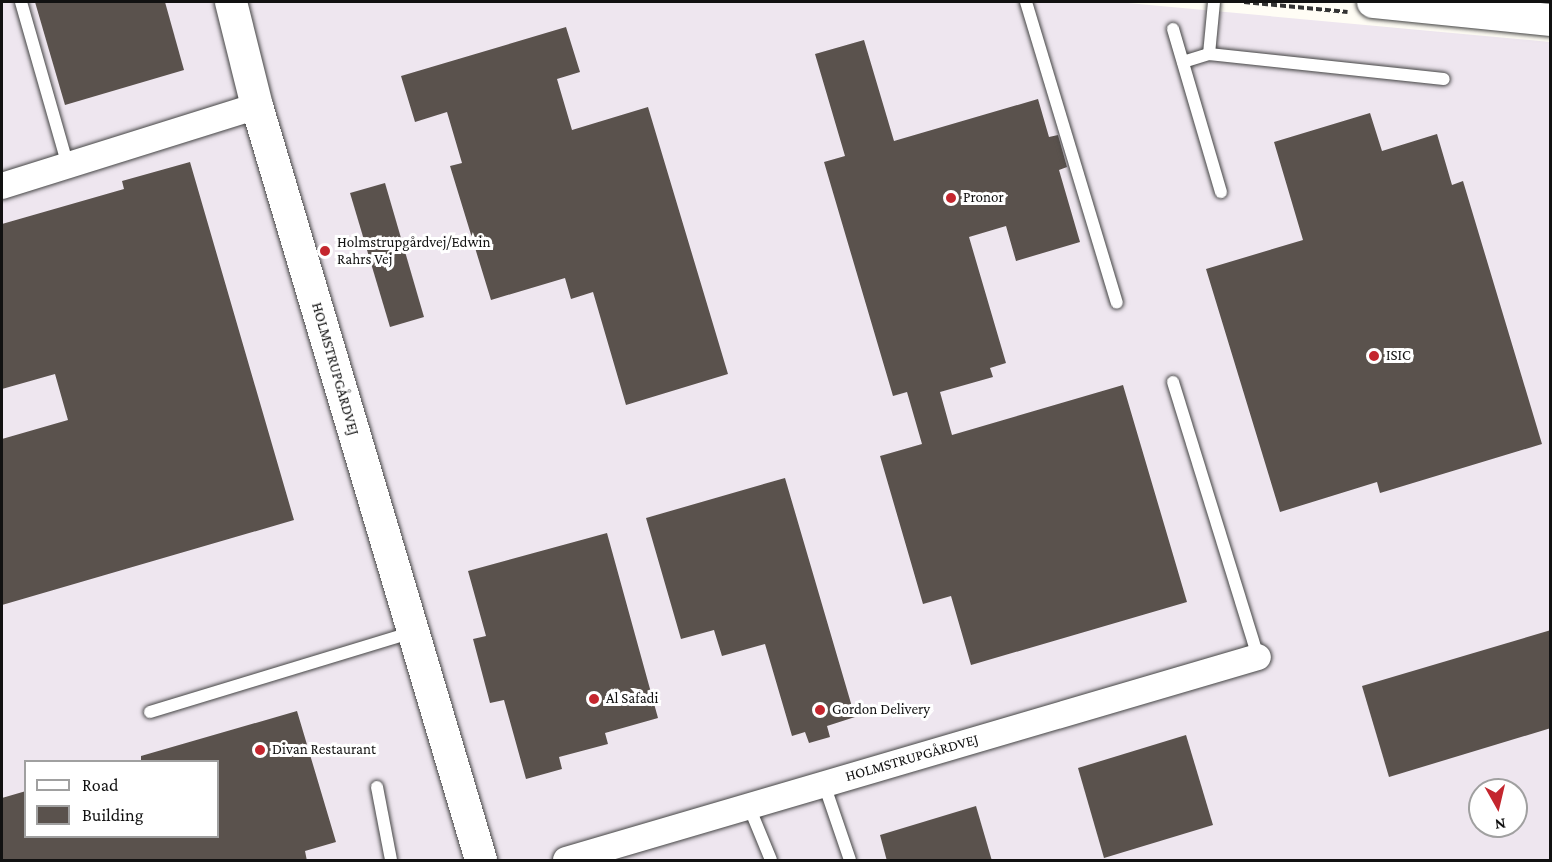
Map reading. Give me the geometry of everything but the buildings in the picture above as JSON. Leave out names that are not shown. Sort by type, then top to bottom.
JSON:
[{"type":"street","name":"HOLMSTRUPGÅRDVEJ","points":[[231,2],[257,106],[481,861]]},
{"type":"street","points":[[1373,2],[1551,20]]},
{"type":"street","points":[[2,186],[257,106]]},
{"type":"street","name":"HOLMSTRUPGÅRDVEJ","points":[[566,861],[750,809],[824,784],[1258,657]]},
{"type":"lane","points":[[21,2],[68,166]]},
{"type":"lane","points":[[1026,2],[1117,303]]},
{"type":"lane","points":[[1209,54],[1214,2]]},
{"type":"lane","points":[[1173,29],[1221,192]]},
{"type":"lane","points":[[1183,62],[1209,54],[1444,79]]},
{"type":"lane","points":[[1173,382],[1258,657]]},
{"type":"lane","points":[[150,712],[413,632]]},
{"type":"lane","points":[[824,784],[850,861]]},
{"type":"lane","points":[[376,787],[391,861]]},
{"type":"lane","points":[[750,809],[771,861]]},
{"type":"shaded area","points":[[2,2],[1117,2],[1550,42],[1550,860],[2,860]]},
{"type":"place","name":"Pronor","points":[[951,198]]},
{"type":"place","name":"Holmstrupgårdvej/Edwin Rahrs Vej","points":[[325,251]]},
{"type":"place","name":"ISIC","points":[[1374,356]]},
{"type":"place","name":"Al Safadi","points":[[594,699]]},
{"type":"place","name":"Gordon Delivery","points":[[820,710]]},
{"type":"place","name":"Divan Restaurant","points":[[260,750]]}]
